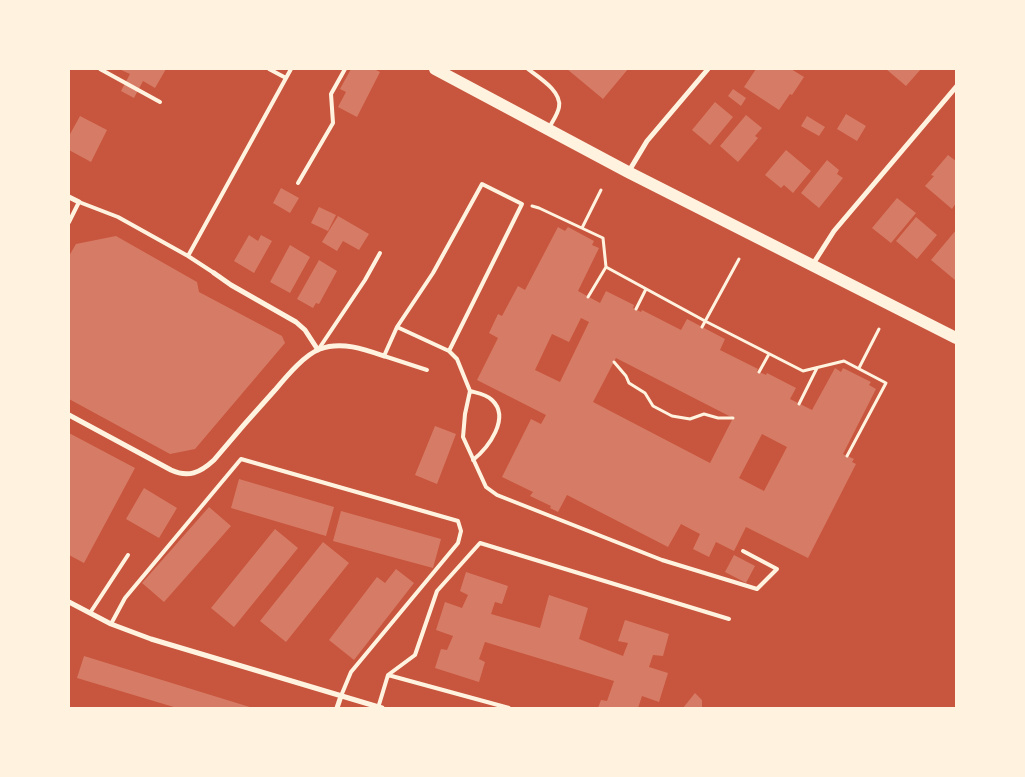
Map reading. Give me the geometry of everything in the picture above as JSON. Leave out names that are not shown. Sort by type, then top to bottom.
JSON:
[{"type":"main road","points":[[435,69],[628,172],[956,338]]},
{"type":"street","points":[[628,172],[647,141],[708,69]]},
{"type":"street","points":[[812,264],[834,231],[956,87]]},
{"type":"street","points":[[69,196],[79,202]]},
{"type":"street","points":[[214,273],[300,325],[318,350]]},
{"type":"street","points":[[69,415],[170,470],[183,474],[196,473],[214,460],[283,381],[303,361],[318,350],[334,346],[344,346],[384,356]]},
{"type":"street","points":[[69,602],[111,624],[168,644],[379,708]]},
{"type":"street","points":[[337,708],[342,696]]},
{"type":"lane","points":[[100,69],[160,102]]},
{"type":"lane","points":[[269,69],[286,78]]},
{"type":"lane","points":[[188,256],[291,69]]},
{"type":"lane","points":[[298,183],[332,123],[331,94],[345,69]]},
{"type":"lane","points":[[528,69],[554,90],[558,96],[560,106],[548,130]]},
{"type":"lane","points":[[427,370],[384,356],[397,327],[433,273],[482,184],[521,204],[449,350]]},
{"type":"lane","points":[[69,222],[79,202],[118,217],[188,256],[214,273]]},
{"type":"lane","points":[[318,350],[365,280],[380,253]]},
{"type":"lane","points":[[397,327],[449,350],[457,359],[470,391],[464,414],[463,437],[486,487],[497,495],[662,560],[756,589],[777,569],[743,551]]},
{"type":"lane","points":[[470,391],[491,399],[496,405],[499,415],[498,426],[492,440],[484,451],[473,460]]},
{"type":"lane","points":[[111,624],[126,598],[241,459],[458,521],[461,531],[458,543],[351,672],[342,696]]},
{"type":"lane","points":[[379,708],[388,675],[414,655],[437,591],[480,543],[729,619]]},
{"type":"lane","points":[[90,613],[128,555]]},
{"type":"lane","points":[[388,675],[509,708]]},
{"type":"path","points":[[582,228],[601,190]]},
{"type":"path","points":[[521,204],[540,208],[603,238],[606,267],[588,297]]},
{"type":"path","points":[[702,327],[738,259]]},
{"type":"path","points":[[606,267],[705,321],[803,371],[844,360],[886,383],[848,456]]},
{"type":"path","points":[[636,309],[646,289]]},
{"type":"path","points":[[859,368],[879,329]]},
{"type":"path","points":[[759,372],[769,354]]},
{"type":"path","points":[[614,362],[626,376],[628,383],[646,392],[651,403],[661,411],[687,419],[704,414],[718,418],[733,418]]},
{"type":"path","points":[[799,404],[818,368]]},
{"type":"building","points":[[119,69],[166,69],[155,88],[143,81],[134,98],[121,91],[130,74]]},
{"type":"building","points":[[351,69],[374,69],[380,72],[357,117],[338,107],[346,92],[340,89]]},
{"type":"building","points":[[567,69],[628,69],[603,99]]},
{"type":"building","points":[[756,69],[791,69],[804,77],[779,110],[744,87]]},
{"type":"building","points":[[886,69],[921,69],[906,86]]},
{"type":"building","points":[[733,89],[746,98],[741,106],[728,96]]},
{"type":"building","points":[[715,102],[733,117],[710,145],[692,130]]},
{"type":"building","points":[[846,114],[866,126],[857,141],[837,129]]},
{"type":"building","points":[[746,115],[762,128],[755,136],[758,138],[738,162],[720,146]]},
{"type":"building","points":[[80,116],[107,130],[91,162],[69,150],[69,136]]},
{"type":"building","points":[[807,116],[825,127],[819,136],[801,126]]},
{"type":"building","points":[[786,150],[811,171],[793,193],[784,185],[781,188],[765,175]]},
{"type":"building","points":[[948,155],[956,161],[956,203],[952,209],[925,186],[934,176],[931,175]]},
{"type":"building","points":[[827,160],[839,170],[837,174],[843,178],[819,208],[801,193]]},
{"type":"building","points":[[281,188],[299,198],[290,213],[273,203]]},
{"type":"building","points":[[897,198],[916,213],[891,243],[872,228]]},
{"type":"building","points":[[319,207],[336,215],[328,231],[311,223]]},
{"type":"building","points":[[338,216],[369,234],[359,250],[343,241],[337,251],[322,242]]},
{"type":"building","points":[[916,217],[937,235],[917,259],[896,241]]},
{"type":"building","points":[[558,227],[565,231],[568,227],[594,241],[592,245],[599,248],[578,291],[600,303],[606,291],[634,305],[633,308],[641,312],[642,310],[681,330],[687,319],[725,339],[720,350],[758,369],[757,371],[766,375],[767,373],[796,388],[790,399],[812,410],[835,368],[841,372],[843,368],[871,382],[869,385],[876,389],[843,454],[854,459],[852,462],[856,464],[808,558],[746,527],[734,551],[716,542],[709,557],[693,549],[700,534],[681,524],[668,547],[567,495],[558,512],[550,508],[551,506],[530,496],[533,492],[502,477],[531,419],[541,424],[546,415],[477,380],[498,338],[489,333],[498,314],[502,316],[518,286],[525,290]],"holes":[[[581,318],[589,322],[560,382],[535,370],[552,334],[569,342]],[[616,358],[733,418],[710,463],[593,402]],[[762,434],[787,447],[764,491],[739,478]]]},
{"type":"building","points":[[956,230],[956,278],[955,280],[931,260]]},
{"type":"building","points":[[249,235],[258,241],[261,235],[272,241],[254,273],[234,261]]},
{"type":"building","points":[[116,236],[197,282],[199,292],[282,336],[285,343],[195,449],[170,454],[69,399],[69,256],[76,244]]},
{"type":"building","points":[[290,245],[310,257],[290,293],[270,282]]},
{"type":"building","points":[[319,260],[337,271],[319,304],[316,303],[313,308],[297,299]]},
{"type":"building","points":[[435,426],[456,434],[437,484],[415,475]]},
{"type":"building","points":[[69,433],[135,468],[84,563],[69,555]]},
{"type":"building","points":[[239,479],[334,507],[326,536],[231,508]]},
{"type":"building","points":[[144,488],[177,508],[159,538],[126,519]]},
{"type":"building","points":[[209,507],[231,526],[164,602],[142,583]]},
{"type":"building","points":[[341,511],[441,539],[433,568],[333,541]]},
{"type":"building","points":[[275,529],[298,548],[234,627],[211,608]]},
{"type":"building","points":[[323,542],[349,563],[286,642],[260,621]]},
{"type":"building","points":[[734,555],[755,566],[746,583],[725,572]]},
{"type":"building","points":[[396,569],[414,583],[354,660],[329,640],[377,577],[385,583]]},
{"type":"building","points":[[466,572],[508,586],[502,604],[495,602],[491,614],[540,628],[549,595],[588,608],[579,639],[623,656],[628,643],[618,641],[625,620],[669,634],[663,656],[653,655],[649,667],[668,673],[659,702],[642,696],[638,708],[598,708],[601,700],[607,701],[614,681],[485,642],[479,659],[485,662],[479,682],[435,668],[441,649],[447,650],[453,636],[436,630],[445,602],[462,608],[468,595],[460,591]]},
{"type":"building","points":[[84,656],[253,708],[177,708],[77,678]]},
{"type":"building","points":[[695,693],[702,700],[702,708],[683,708]]}]
